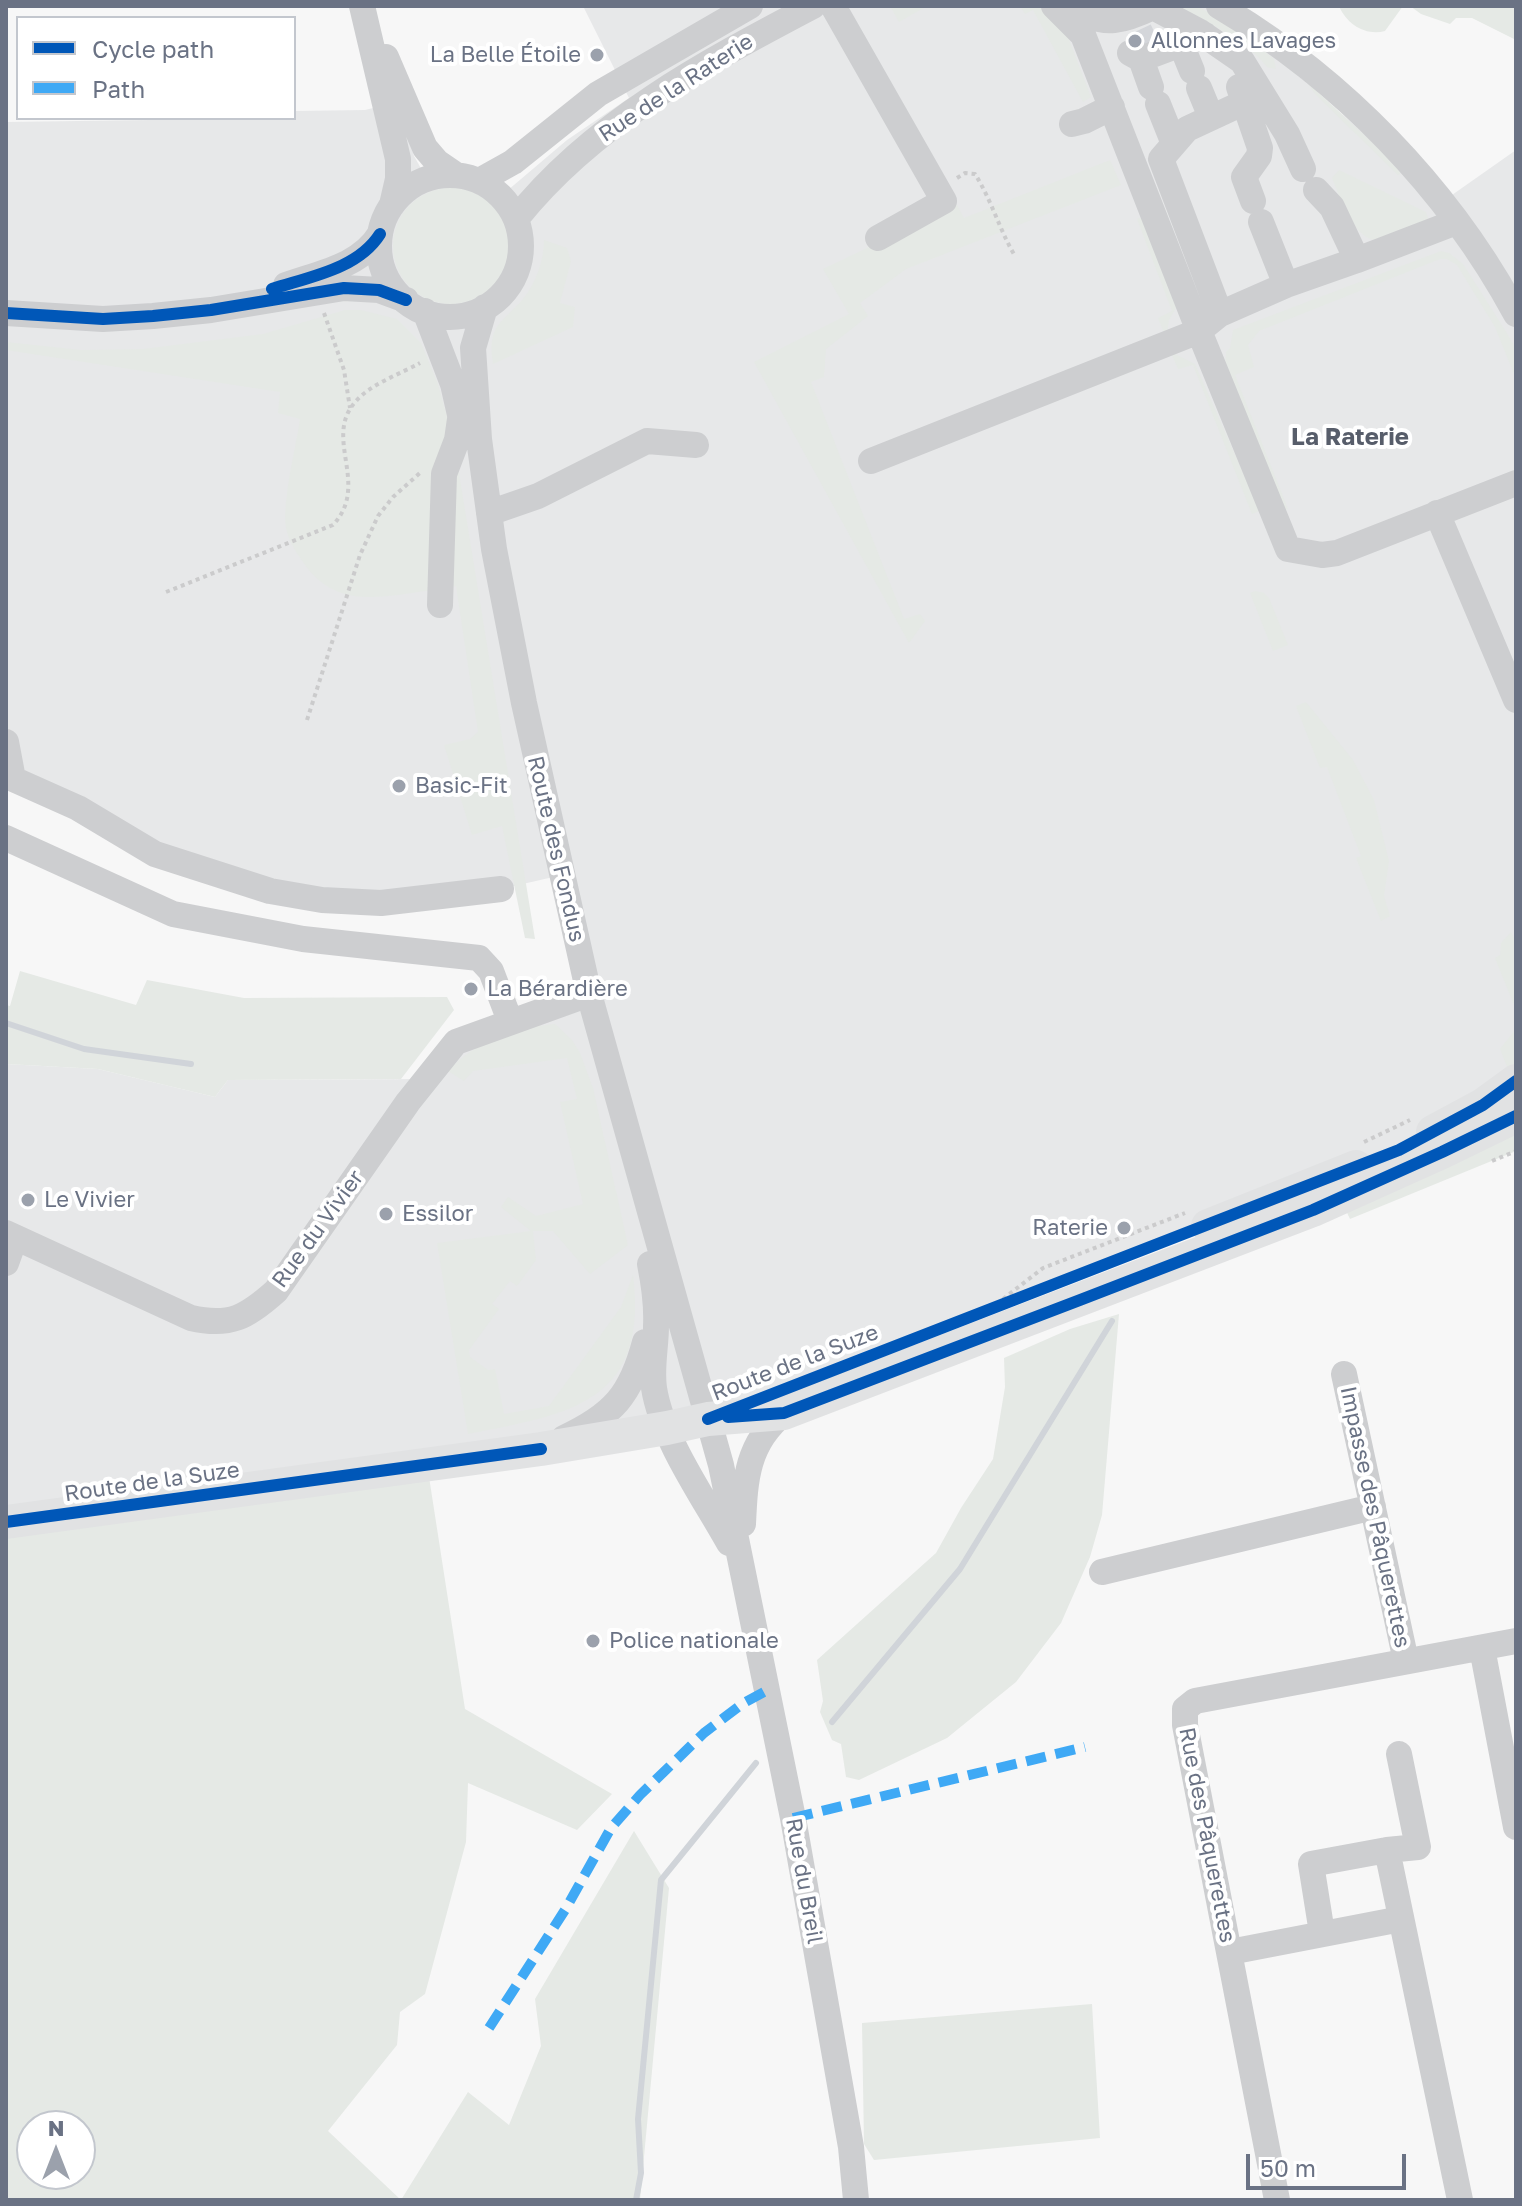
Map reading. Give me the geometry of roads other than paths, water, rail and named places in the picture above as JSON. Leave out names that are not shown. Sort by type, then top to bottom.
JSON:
[{"type":"main road","name":"Route de la Suze","points":[[708,1419],[1399,1150],[1483,1105],[1516,1081]]},
{"type":"main road","name":"Route de la Suze","points":[[6,1522],[541,1449],[708,1419],[784,1413],[1313,1210],[1516,1116]]},
{"type":"street","points":[[6,313],[103,319],[211,310],[344,288],[379,290],[439,315],[461,315],[485,307],[503,292],[517,268],[521,241],[516,219],[501,196],[437,162],[425,148],[363,6]]},
{"type":"street","points":[[211,310],[338,267],[368,251],[380,234],[392,205],[398,179],[398,159],[363,6]]},
{"type":"street","name":"Rue de la Raterie","points":[[468,178],[513,162],[598,94],[750,6]]},
{"type":"street","name":"Rue de la Raterie","points":[[516,219],[539,189],[565,164],[639,106],[813,6]]},
{"type":"street","points":[[833,6],[944,201],[878,238]]},
{"type":"street","points":[[1054,6],[1083,35]]},
{"type":"street","points":[[1078,6],[1083,35],[1288,549],[1322,555],[1337,553],[1516,483]]},
{"type":"street","points":[[1078,6],[1133,37],[1203,42]]},
{"type":"street","points":[[1219,6],[1282,47],[1346,99],[1421,176],[1483,259],[1516,314]]},
{"type":"street","points":[[1133,37],[1153,7],[1203,42],[1242,61],[1287,134],[1310,179],[1332,207],[1357,260]]},
{"type":"street","points":[[1133,37],[1174,144]]},
{"type":"street","points":[[1203,42],[1195,79],[1211,117]]},
{"type":"street","points":[[1203,42],[1245,102],[1260,148],[1259,156],[1244,177],[1286,285]]},
{"type":"street","points":[[1220,314],[1161,159],[1187,129],[1245,102]]},
{"type":"street","points":[[1072,124],[1112,107]]},
{"type":"street","points":[[392,205],[419,182],[438,176],[468,178]]},
{"type":"street","points":[[871,461],[1199,331],[1220,314],[1286,285],[1456,222]]},
{"type":"street","points":[[380,234],[384,271],[391,285],[415,306]]},
{"type":"street","name":"Route des Fondus","points":[[415,306],[443,353],[461,415],[494,549],[524,703],[589,994],[708,1419]]},
{"type":"street","name":"Route des Fondus","points":[[485,307],[473,348],[473,367],[494,549]]},
{"type":"street","points":[[440,605],[444,474],[457,440],[461,415]]},
{"type":"street","points":[[489,513],[538,496],[647,441],[696,445]]},
{"type":"street","points":[[1437,513],[1516,700]]},
{"type":"street","points":[[6,742],[13,779],[78,808],[155,854],[270,891],[322,900],[381,903],[501,889]]},
{"type":"street","points":[[6,838],[173,914],[303,939],[479,958],[491,971],[510,1021]]},
{"type":"street","name":"Rue du Vivier","points":[[11,1236],[191,1318],[210,1323],[234,1320],[255,1310],[276,1291],[408,1102],[456,1042],[589,994]]},
{"type":"street","name":"Route des Fondus","points":[[630,1146],[654,1299],[654,1388],[667,1428]]},
{"type":"street","points":[[6,1263],[11,1236]]},
{"type":"street","name":"Route des Fondus","points":[[541,1449],[589,1427],[627,1392],[638,1370],[654,1299]]},
{"type":"street","name":"Impasse des Pâquerettes","points":[[1344,1374],[1406,1661]]},
{"type":"street","name":"Rue du Breil","points":[[741,1563],[747,1469],[769,1425],[784,1413]]},
{"type":"street","name":"Rue du Breil","points":[[708,1419],[721,1465],[793,1818],[851,2147],[856,2200]]},
{"type":"street","name":"Rue du Breil","points":[[667,1428],[741,1563]]},
{"type":"street","points":[[1102,1572],[1373,1507]]},
{"type":"street","name":"Rue des Pâquerettes","points":[[1277,2200],[1185,1725],[1185,1709],[1195,1701],[1516,1641]]},
{"type":"street","points":[[1482,1648],[1516,1827]]},
{"type":"street","points":[[1322,1933],[1311,1864],[1418,1847],[1399,1754]]},
{"type":"street","points":[[1387,1850],[1460,2200]]},
{"type":"street","points":[[1230,1952],[1401,1919]]},
{"type":"waterway","points":[[6,1023],[84,1049],[191,1064]]},
{"type":"waterway","points":[[832,1722],[960,1569],[1112,1321]]},
{"type":"waterway","points":[[636,2200],[641,2173],[638,2119],[661,1880],[756,1763]]},
{"type":"tunnel","points":[[1139,30],[1147,47]]},
{"type":"place","name":"Allonnes Lavages","points":[[1135,41]]},
{"type":"place","name":"La Belle Étoile","points":[[597,55]]},
{"type":"place","name":"Basic-Fit","points":[[399,786]]},
{"type":"place","name":"La Bérardière","points":[[471,989]]},
{"type":"place","name":"Le Vivier","points":[[28,1200]]},
{"type":"place","name":"Essilor","points":[[386,1214]]},
{"type":"place","name":"Raterie","points":[[1124,1228]]},
{"type":"place","name":"Police nationale","points":[[593,1641]]},
{"type":"district","name":"La Raterie","points":[[1350,437]]}]
